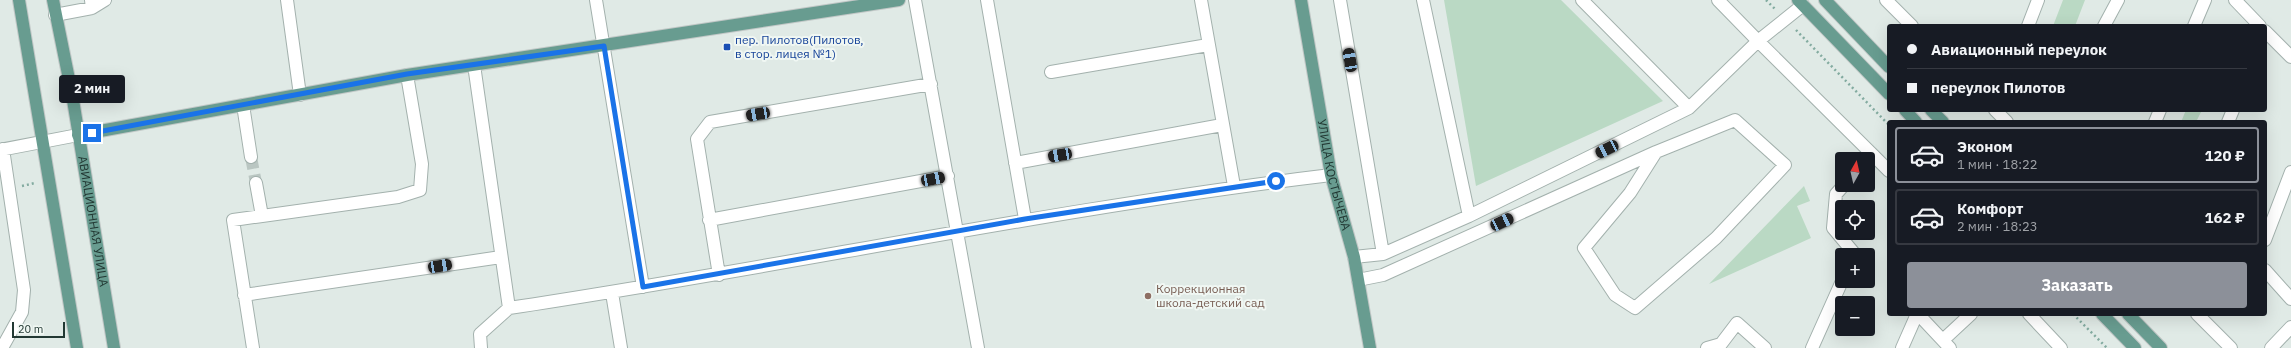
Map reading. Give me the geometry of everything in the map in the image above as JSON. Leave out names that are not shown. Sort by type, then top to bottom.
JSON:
[{"type":"main road","points":[[19,0],[77,348]]},
{"type":"main road","name":"АВИАЦИОННАЯ УЛИЦА","points":[[53,0],[72,94],[114,348]]},
{"type":"main road","points":[[78,135],[407,74],[604,46],[899,0]]},
{"type":"main road","name":"УЛИЦА КОСТЫЧЕВА","points":[[1301,0],[1331,175],[1354,257],[1370,348]]},
{"type":"main road","points":[[1824,0],[1887,65]]},
{"type":"main road","points":[[1801,3],[1887,92]]},
{"type":"main road","points":[[1907,112],[1914,120]]},
{"type":"main road","points":[[1933,112],[1941,120]]},
{"type":"main road","points":[[2104,316],[2135,348]]},
{"type":"main road","points":[[2130,316],[2161,348]]},
{"type":"street","points":[[55,15],[105,0]]},
{"type":"street","points":[[287,0],[300,95]]},
{"type":"street","points":[[596,0],[643,287]]},
{"type":"street","points":[[915,0],[978,348]]},
{"type":"street","points":[[987,0],[1025,219]]},
{"type":"street","points":[[1200,0],[1234,186]]},
{"type":"street","points":[[1340,0],[1383,254]]},
{"type":"street","points":[[1423,0],[1469,216]]},
{"type":"street","points":[[1582,0],[1690,108]]},
{"type":"street","points":[[1718,0],[1864,152]]},
{"type":"street","points":[[1886,0],[1910,24]]},
{"type":"street","points":[[2029,24],[2038,0]]},
{"type":"street","points":[[2105,24],[2118,0]]},
{"type":"street","points":[[2195,24],[2205,0]]},
{"type":"street","points":[[2235,0],[2257,24]]},
{"type":"street","points":[[1354,257],[1383,254],[1469,216],[1690,108],[1758,41],[1785,19],[1801,3]]},
{"type":"street","points":[[2267,34],[2291,57]]},
{"type":"street","points":[[1051,72],[1208,45]]},
{"type":"street","points":[[474,64],[509,308]]},
{"type":"street","points":[[253,348],[232,220],[398,197],[420,190],[422,164],[407,74]]},
{"type":"street","points":[[719,275],[697,140],[710,122],[931,84]]},
{"type":"street","points":[[243,105],[252,157]]},
{"type":"street","points":[[1997,112],[2005,120]]},
{"type":"street","points":[[1358,280],[1390,272],[1656,152],[1735,120],[1785,165],[1716,238],[1635,308],[1615,295],[1584,248],[1630,193],[1656,152]]},
{"type":"street","points":[[1015,163],[1222,125]]},
{"type":"street","points":[[2,348],[22,312],[24,290],[2,149],[78,135]]},
{"type":"street","points":[[1875,162],[1887,171]]},
{"type":"street","points":[[2267,235],[2291,172]]},
{"type":"street","points":[[481,348],[480,334],[509,308],[719,275],[1025,219],[1234,186],[1331,175]]},
{"type":"street","points":[[709,220],[948,176]]},
{"type":"street","points":[[256,183],[262,216]]},
{"type":"street","points":[[1838,192],[1836,194],[1833,228],[1850,248]]},
{"type":"street","points":[[244,294],[501,256]]},
{"type":"street","points":[[2267,272],[2291,299]]},
{"type":"street","points":[[1812,348],[1839,288]]},
{"type":"street","points":[[612,293],[621,348]]},
{"type":"street","points":[[1902,348],[1917,316]]},
{"type":"street","points":[[1920,316],[1947,344],[1969,316]]},
{"type":"street","points":[[2031,316],[2061,348]]},
{"type":"street","points":[[2199,316],[2231,348]]},
{"type":"street","points":[[1707,348],[1721,346],[1737,323],[1765,348]]},
{"type":"street","points":[[2271,348],[2291,328]]},
{"type":"path","points":[[1766,0],[1887,124]]},
{"type":"path","points":[[2075,316],[2107,348]]},
{"type":"green space","points":[[1444,0],[1561,0],[1663,101],[1476,186]]},
{"type":"green space","points":[[2063,0],[2085,0],[2076,24],[2054,24]]},
{"type":"green space","points":[[2185,112],[2201,112],[2197,120],[2182,120]]},
{"type":"green space","points":[[1804,186],[1810,201],[1797,206],[1811,238],[1709,284]]},
{"type":"tunnel","points":[[251,157],[256,183]]},
{"type":"place","name":"пер. Пилотов(Пилотов, в стор. лицея №1)","points":[[727,47]]},
{"type":"place","name":"Коррекционная школа-детский сад","points":[[1148,296]]},
{"type":"route","points":[[92,133],[407,74],[604,46],[643,287],[719,275],[1025,219],[1234,186],[1276,181]]}]
